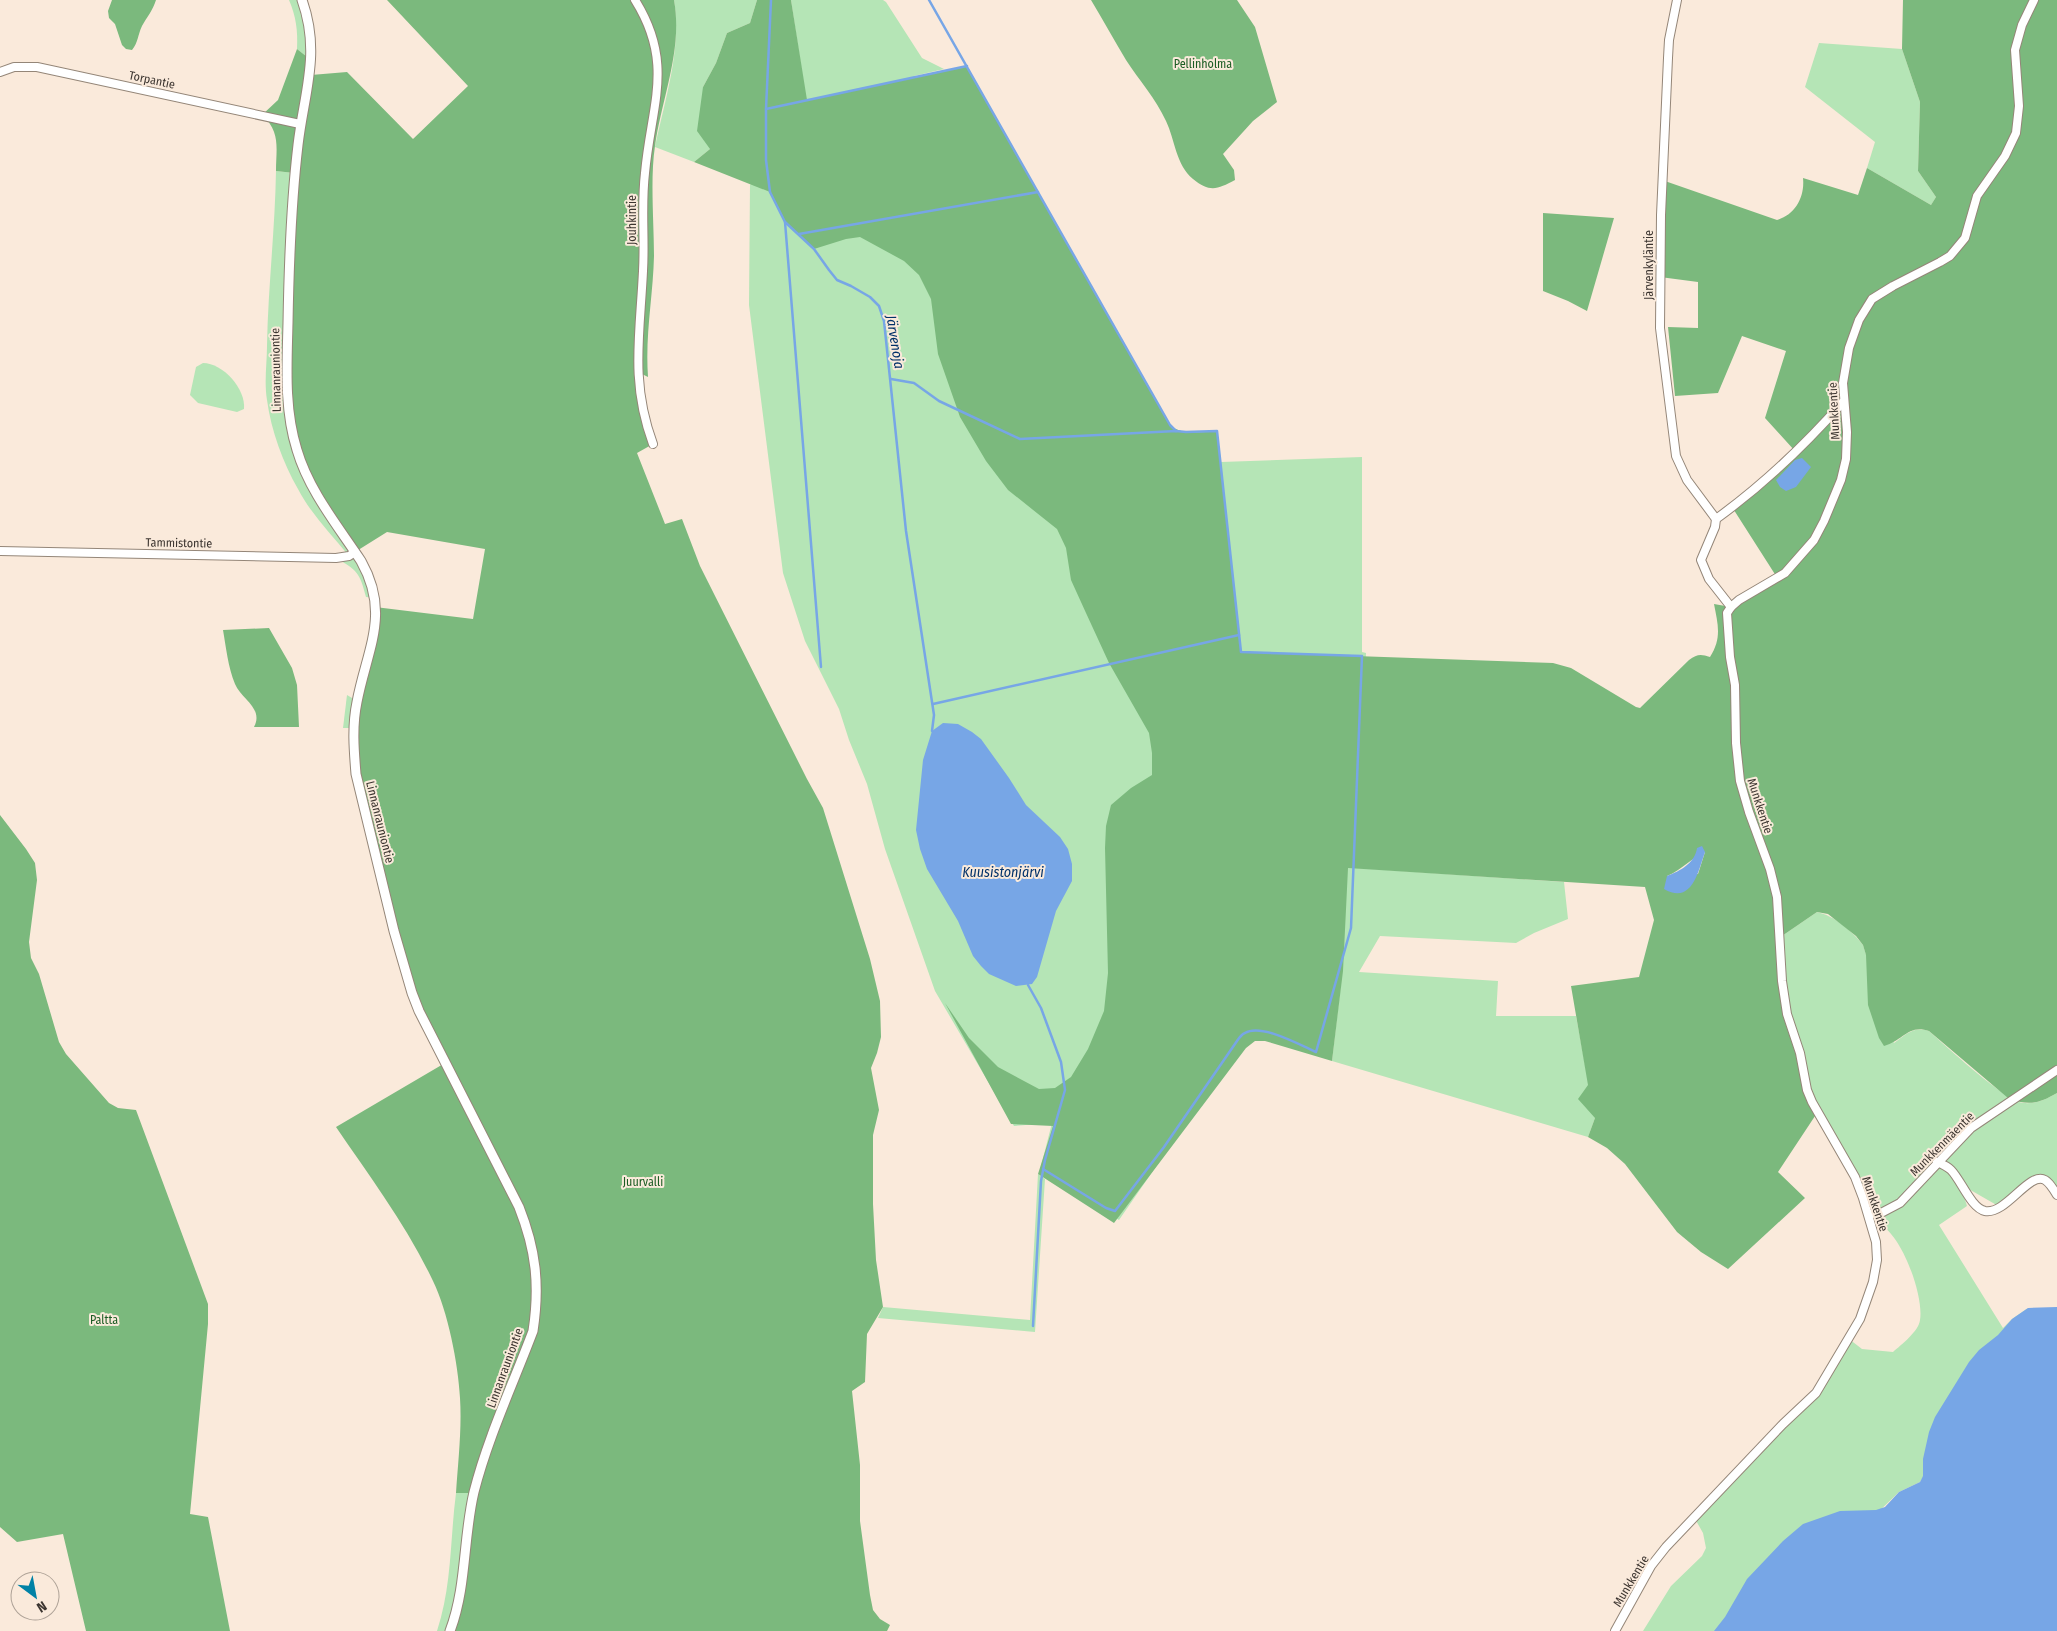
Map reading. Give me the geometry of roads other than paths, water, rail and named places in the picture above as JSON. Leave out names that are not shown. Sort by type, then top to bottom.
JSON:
[{"type":"street","name":"Linnanrauniontie","points":[[302,0],[311,30],[311,50],[310,75],[300,124],[290,211],[287,374],[290,426],[297,452],[308,479],[355,552],[368,574],[373,588],[376,616],[374,638],[357,701],[354,728],[356,774],[394,931],[419,1011],[519,1207],[528,1230],[536,1269],[536,1309],[533,1331],[481,1467],[469,1520],[459,1604],[450,1631]]},
{"type":"street","name":"Jouhkintie","points":[[635,0],[653,34],[658,61],[658,90],[647,150],[643,188],[643,270],[638,347],[640,395],[644,420],[653,444]]},
{"type":"street","name":"Järvenkyläntie","points":[[1677,0],[1669,40],[1668,58],[1661,215],[1660,328],[1676,456],[1687,480],[1716,519]]},
{"type":"street","name":"Munkkentie","points":[[1615,1631],[1637,1589],[1661,1554],[1783,1424],[1804,1405],[1825,1380],[1860,1319],[1873,1282],[1877,1251],[1869,1214],[1855,1177],[1807,1090],[1800,1053],[1784,997],[1777,897],[1766,856],[1743,795],[1739,774],[1735,685],[1726,621],[1727,613],[1739,600],[1785,573],[1814,540],[1834,499],[1846,459],[1847,432],[1843,402],[1845,365],[1854,331],[1872,299],[1940,262],[1958,247],[1969,229],[1977,196],[2011,145],[2019,120],[2015,50],[2022,25],[2034,0]]},
{"type":"street","name":"Torpantie","points":[[0,72],[14,67],[37,67],[300,124]]},
{"type":"street","points":[[1731,607],[1709,579],[1700,560],[1715,527],[1716,519],[1771,475],[1821,427],[1843,402]]},
{"type":"street","name":"Tammistontie","points":[[0,551],[336,558],[343,558],[355,552]]},
{"type":"street","name":"Munkkenmäentie","points":[[1869,1214],[1881,1213],[1900,1203],[1971,1128],[2057,1070]]},
{"type":"street","points":[[1937,1162],[1951,1170],[1977,1207],[1985,1211],[2000,1207],[2030,1182],[2037,1179],[2043,1179],[2048,1182],[2057,1195]]},
{"type":"water","points":[[1802,458],[1811,467],[1796,487],[1786,491],[1780,487],[1776,480],[1795,460]]},
{"type":"water","name":"Kuusistonjärvi","points":[[943,723],[958,724],[981,739],[1026,805],[1060,837],[1068,849],[1072,864],[1072,881],[1056,911],[1037,977],[1032,984],[1016,986],[989,974],[981,966],[973,956],[958,921],[927,869],[920,849],[916,830],[923,760],[932,731]]},
{"type":"water","points":[[1702,846],[1705,852],[1700,868],[1687,890],[1681,893],[1674,893],[1664,889],[1667,876],[1686,866],[1693,858],[1697,848]]},
{"type":"water","points":[[2057,1307],[2057,1631],[1714,1631],[1725,1617],[1747,1579],[1783,1541],[1803,1524],[1840,1511],[1876,1510],[1885,1507],[1899,1492],[1920,1482],[1923,1476],[1923,1459],[1929,1432],[1935,1417],[1969,1362],[2012,1319],[2028,1308]]},
{"type":"waterway","name":"Järvenoja","points":[[771,0],[766,109],[766,160],[770,192],[785,222],[814,249],[837,280],[870,297],[879,306],[884,321],[906,531],[934,715],[932,731]]},
{"type":"waterway","points":[[929,0],[1170,425],[1176,431]]},
{"type":"waterway","points":[[766,109],[967,66]]},
{"type":"waterway","points":[[799,234],[1038,192]]},
{"type":"waterway","points":[[785,222],[821,667]]},
{"type":"waterway","points":[[891,379],[914,383],[939,401],[1020,439],[1176,431],[1217,431],[1241,652],[1362,656],[1351,928],[1316,1052],[1291,1040],[1270,1033],[1252,1031],[1243,1034],[1164,1147],[1115,1211],[1106,1208],[1043,1169]]},
{"type":"waterway","points":[[933,704],[1239,635]]},
{"type":"waterway","points":[[1028,985],[1041,1008],[1061,1062],[1065,1090],[1041,1181],[1033,1326]]},
{"type":"park label","name":"Pellinholma","points":[[1203,64]]},
{"type":"park label","name":"Juurvalli","points":[[643,1182]]},
{"type":"park label","name":"Paltta","points":[[104,1320]]}]
